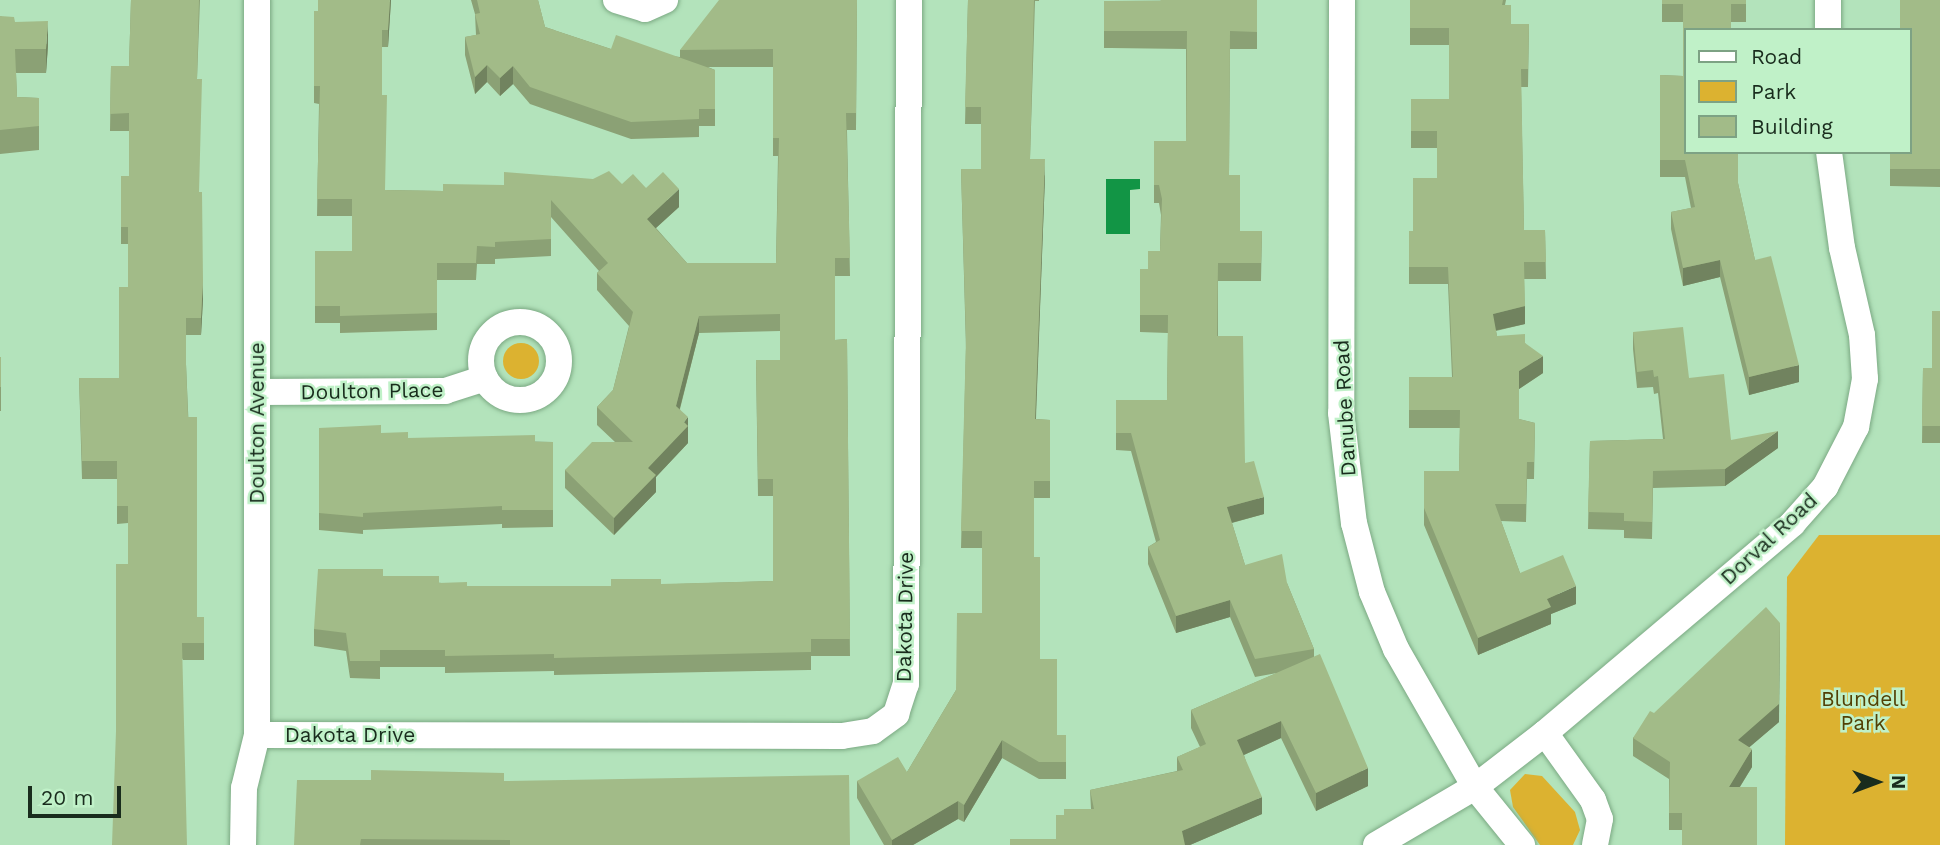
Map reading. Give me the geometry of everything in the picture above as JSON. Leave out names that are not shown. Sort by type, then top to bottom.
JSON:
[{"type":"street","name":"Doulton Avenue","points":[[243,845],[244,788],[257,735],[257,0]]},
{"type":"street","points":[[616,0],[645,9],[665,0]]},
{"type":"street","name":"Dakota Drive","points":[[257,735],[842,736],[873,731],[896,714],[905,684],[909,0]]},
{"type":"street","name":"Danube Road","points":[[1342,0],[1341,412],[1354,523],[1372,592],[1396,649],[1475,786]]},
{"type":"street","points":[[1828,0],[1828,28]]},
{"type":"street","name":"Dorval Road","points":[[1376,845],[1475,786],[1545,733],[1791,524],[1825,487],[1856,427],[1865,379],[1862,335],[1842,248],[1829,154]]},
{"type":"street","name":"Doulton Place","points":[[257,392],[445,391],[485,378]]},
{"type":"street","points":[[1545,733],[1593,800],[1600,819],[1595,845]]},
{"type":"street","points":[[1475,786],[1522,845]]},
{"type":"green space","points":[[521,343],[534,348],[539,361],[534,374],[521,379],[508,374],[503,361],[508,348]]},
{"type":"green space","name":"Blundell Park","points":[[1819,535],[1940,535],[1940,845],[1785,845],[1787,577]]},
{"type":"green space","points":[[1525,774],[1542,776],[1575,812],[1580,830],[1573,845],[1540,845],[1513,807],[1510,790]]},
{"type":"shaded area","points":[[1106,179],[1140,179],[1140,189],[1130,190],[1130,234],[1106,234]]},
{"type":"building","points":[[131,0],[199,0],[197,79],[202,79],[199,192],[202,192],[203,281],[201,318],[186,318],[186,364],[188,417],[197,417],[197,617],[204,617],[204,643],[182,643],[187,845],[112,845],[116,731],[116,564],[128,564],[128,506],[117,506],[117,461],[82,461],[79,378],[119,378],[119,287],[128,287],[128,227],[121,227],[121,176],[129,176],[129,113],[110,114],[111,66],[129,66]]},
{"type":"building","points":[[318,0],[390,0],[388,30],[382,30],[382,95],[387,95],[385,190],[443,191],[443,184],[504,185],[504,172],[593,179],[609,171],[622,184],[633,174],[646,188],[663,172],[679,189],[647,219],[687,263],[776,263],[779,138],[773,138],[773,49],[680,50],[719,0],[857,0],[856,113],[846,113],[850,258],[835,258],[835,340],[847,339],[850,639],[811,639],[811,652],[554,658],[554,654],[445,656],[445,650],[380,650],[380,661],[350,661],[346,633],[314,629],[318,569],[383,569],[383,576],[439,576],[439,583],[467,582],[467,586],[611,586],[611,579],[661,579],[661,584],[773,581],[773,479],[758,479],[756,360],[780,360],[780,314],[699,316],[676,406],[688,417],[684,422],[688,426],[648,468],[656,475],[614,518],[565,470],[592,442],[633,442],[597,407],[613,390],[633,312],[597,273],[608,263],[551,200],[551,239],[495,242],[495,247],[477,246],[476,263],[437,263],[437,313],[340,316],[340,306],[315,306],[315,251],[352,251],[352,199],[317,199],[320,86],[314,86],[314,11],[318,11]]},
{"type":"building","points":[[477,0],[538,0],[545,27],[611,49],[616,35],[715,70],[715,109],[699,109],[699,119],[631,122],[530,87],[513,66],[500,78],[487,65],[475,77],[465,37],[480,34],[475,14],[480,13]]},
{"type":"building","points":[[968,0],[1034,0],[1030,159],[1045,159],[1035,419],[1050,420],[1050,481],[1034,481],[1034,557],[1040,557],[1040,659],[1057,659],[1057,735],[1066,735],[1066,762],[1039,762],[1002,740],[964,805],[958,801],[892,840],[857,781],[898,757],[907,772],[956,690],[957,613],[982,613],[982,531],[961,531],[966,339],[961,169],[981,169],[981,107],[965,107]]},
{"type":"building","points":[[1257,0],[1257,32],[1230,31],[1229,175],[1240,175],[1240,231],[1262,231],[1261,263],[1218,263],[1217,336],[1243,336],[1245,463],[1254,461],[1264,497],[1227,507],[1245,565],[1282,554],[1287,583],[1314,649],[1255,659],[1230,600],[1176,616],[1148,547],[1160,540],[1131,433],[1116,433],[1116,400],[1167,400],[1168,315],[1140,315],[1140,269],[1148,269],[1148,251],[1160,251],[1162,199],[1159,185],[1154,185],[1154,141],[1186,141],[1187,31],[1104,31],[1104,1]]},
{"type":"building","points":[[1410,0],[1503,0],[1502,5],[1511,5],[1511,24],[1529,24],[1528,69],[1521,69],[1524,230],[1545,230],[1546,262],[1524,262],[1525,306],[1493,314],[1497,336],[1525,334],[1525,343],[1543,356],[1519,371],[1519,419],[1535,423],[1534,462],[1527,462],[1526,504],[1495,504],[1520,573],[1563,555],[1576,586],[1547,599],[1551,607],[1478,638],[1424,508],[1424,471],[1459,471],[1460,410],[1409,410],[1409,377],[1453,377],[1448,267],[1409,267],[1409,231],[1413,231],[1413,178],[1437,178],[1437,131],[1411,131],[1411,99],[1449,99],[1449,28],[1410,28]]},
{"type":"building","points":[[1662,0],[1746,0],[1746,4],[1731,4],[1731,28],[1685,28],[1685,154],[1738,154],[1738,183],[1755,260],[1771,256],[1799,365],[1749,377],[1720,260],[1683,268],[1671,212],[1695,207],[1685,160],[1660,160],[1660,75],[1683,76],[1683,4],[1662,4]]},
{"type":"building","points":[[1900,0],[1940,0],[1940,169],[1890,169],[1890,154],[1912,154],[1912,28],[1900,28]]},
{"type":"building","points":[[0,16],[14,17],[15,22],[48,21],[46,49],[15,49],[17,97],[39,98],[39,126],[0,130]]},
{"type":"building","points":[[1932,311],[1940,311],[1940,426],[1922,426],[1923,368],[1932,368]]},
{"type":"building","points":[[1683,327],[1689,378],[1724,374],[1731,440],[1778,431],[1725,469],[1653,471],[1652,522],[1624,521],[1624,513],[1588,512],[1590,441],[1665,439],[1658,376],[1654,377],[1653,370],[1637,372],[1633,332]]},
{"type":"building","points":[[381,425],[381,433],[408,432],[408,438],[535,435],[535,442],[553,442],[553,510],[502,510],[502,506],[363,513],[363,517],[319,513],[319,428]]},
{"type":"building","points":[[1766,607],[1780,623],[1779,704],[1738,740],[1752,749],[1729,787],[1757,787],[1757,845],[1682,845],[1682,813],[1669,813],[1670,762],[1633,738],[1650,711],[1654,713]]},
{"type":"building","points":[[1320,654],[1368,768],[1316,793],[1281,721],[1237,740],[1262,797],[1182,831],[1185,845],[1010,845],[1010,839],[1056,839],[1056,815],[1064,815],[1064,809],[1094,809],[1090,790],[1183,770],[1177,757],[1206,744],[1191,710]]},
{"type":"building","points":[[371,770],[504,773],[504,781],[849,775],[850,845],[510,845],[510,840],[361,839],[360,845],[294,845],[297,780],[371,780]]}]
